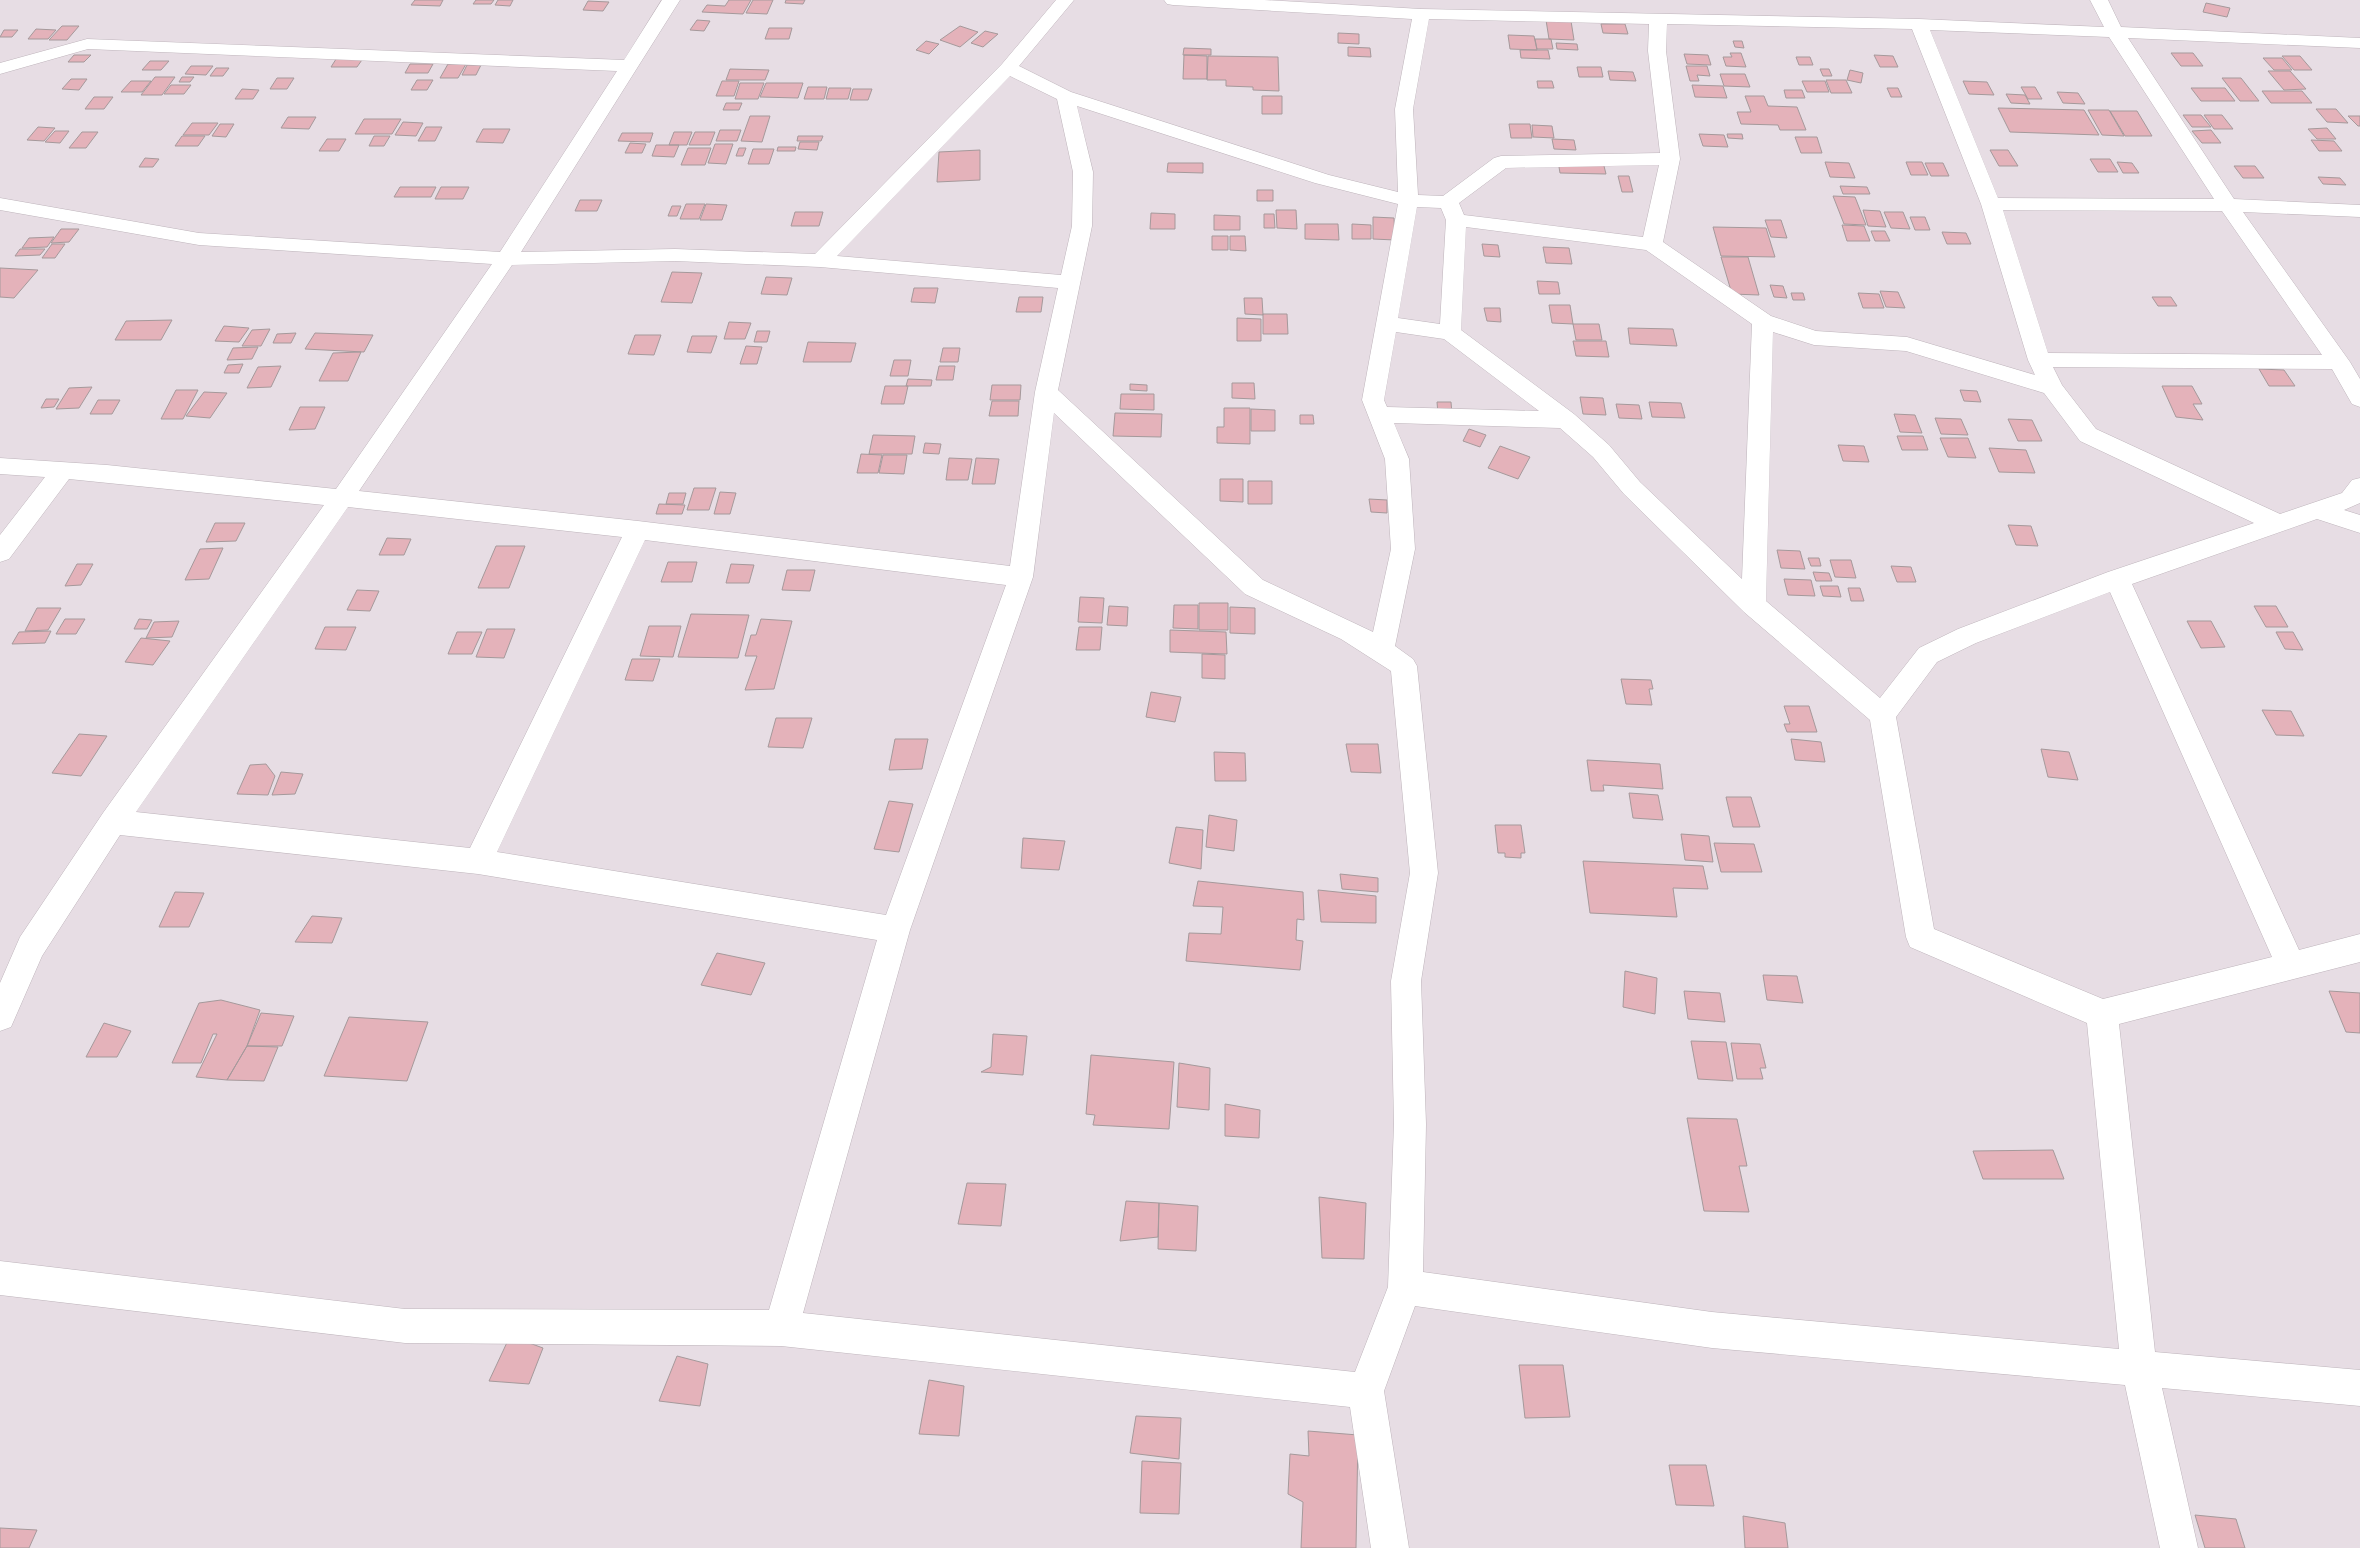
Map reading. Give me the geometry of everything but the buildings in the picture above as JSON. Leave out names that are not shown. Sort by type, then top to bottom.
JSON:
[{"type":"street","points":[[0,1017],[31,947],[113,822],[342,498],[506,259],[671,0]]},
{"type":"street","points":[[820,261],[1008,68],[1065,0]]},
{"type":"street","points":[[1173,0],[1421,14],[1919,24],[2116,34],[2360,43]]},
{"type":"street","points":[[2100,0],[2116,34],[2228,205],[2339,362],[2360,399]]},
{"type":"street","points":[[1382,648],[1403,549],[1397,459],[1373,400],[1385,323],[1408,201],[1404,109],[1421,14]]},
{"type":"street","points":[[1652,244],[1670,159],[1657,51],[1658,19]]},
{"type":"street","points":[[1919,24],[1991,204],[2039,360],[2052,388],[2088,435],[2277,523]]},
{"type":"street","points":[[0,69],[86,44],[630,66]]},
{"type":"street","points":[[1008,68],[1065,96],[1322,179],[1452,211],[1652,244],[1763,321],[1814,338],[1907,344],[2052,388]]},
{"type":"street","points":[[781,1328],[896,930],[1022,577],[1046,392],[1082,226],[1083,172],[1065,96]]},
{"type":"street","points":[[1450,332],[1452,211],[1501,162],[1670,159]]},
{"type":"street","points":[[0,204],[199,239],[506,259],[675,255],[820,261],[1070,282]]},
{"type":"street","points":[[1991,204],[2228,205],[2360,211]]},
{"type":"street","points":[[1753,604],[1763,321]]},
{"type":"street","points":[[1385,323],[1450,332],[1566,420],[1601,451],[1632,488],[1753,604],[1882,715],[1921,937],[2102,1014],[2360,948]]},
{"type":"street","points":[[2039,360],[2339,362]]},
{"type":"street","points":[[1046,392],[1254,587],[1284,603],[1360,635],[1382,648],[1404,666],[1424,873],[1406,981],[1410,1124],[1405,1287],[1366,1391],[1390,1548]]},
{"type":"street","points":[[1379,414],[1566,420]]},
{"type":"street","points":[[0,466],[63,470],[638,530],[1022,577]]},
{"type":"street","points":[[0,553],[63,470]]},
{"type":"street","points":[[1882,715],[1928,655],[1967,636],[2117,580],[2350,499],[2360,486]]},
{"type":"street","points":[[2315,510],[2360,524]]},
{"type":"street","points":[[478,861],[638,530]]},
{"type":"street","points":[[2117,580],[2291,966]]},
{"type":"street","points":[[113,822],[478,861],[896,930]]},
{"type":"street","points":[[2102,1014],[2139,1367],[2178,1548]]},
{"type":"street","points":[[0,1278],[405,1326],[781,1328],[1366,1391]]},
{"type":"street","points":[[1405,1287],[1712,1330],[2360,1388]]}]
